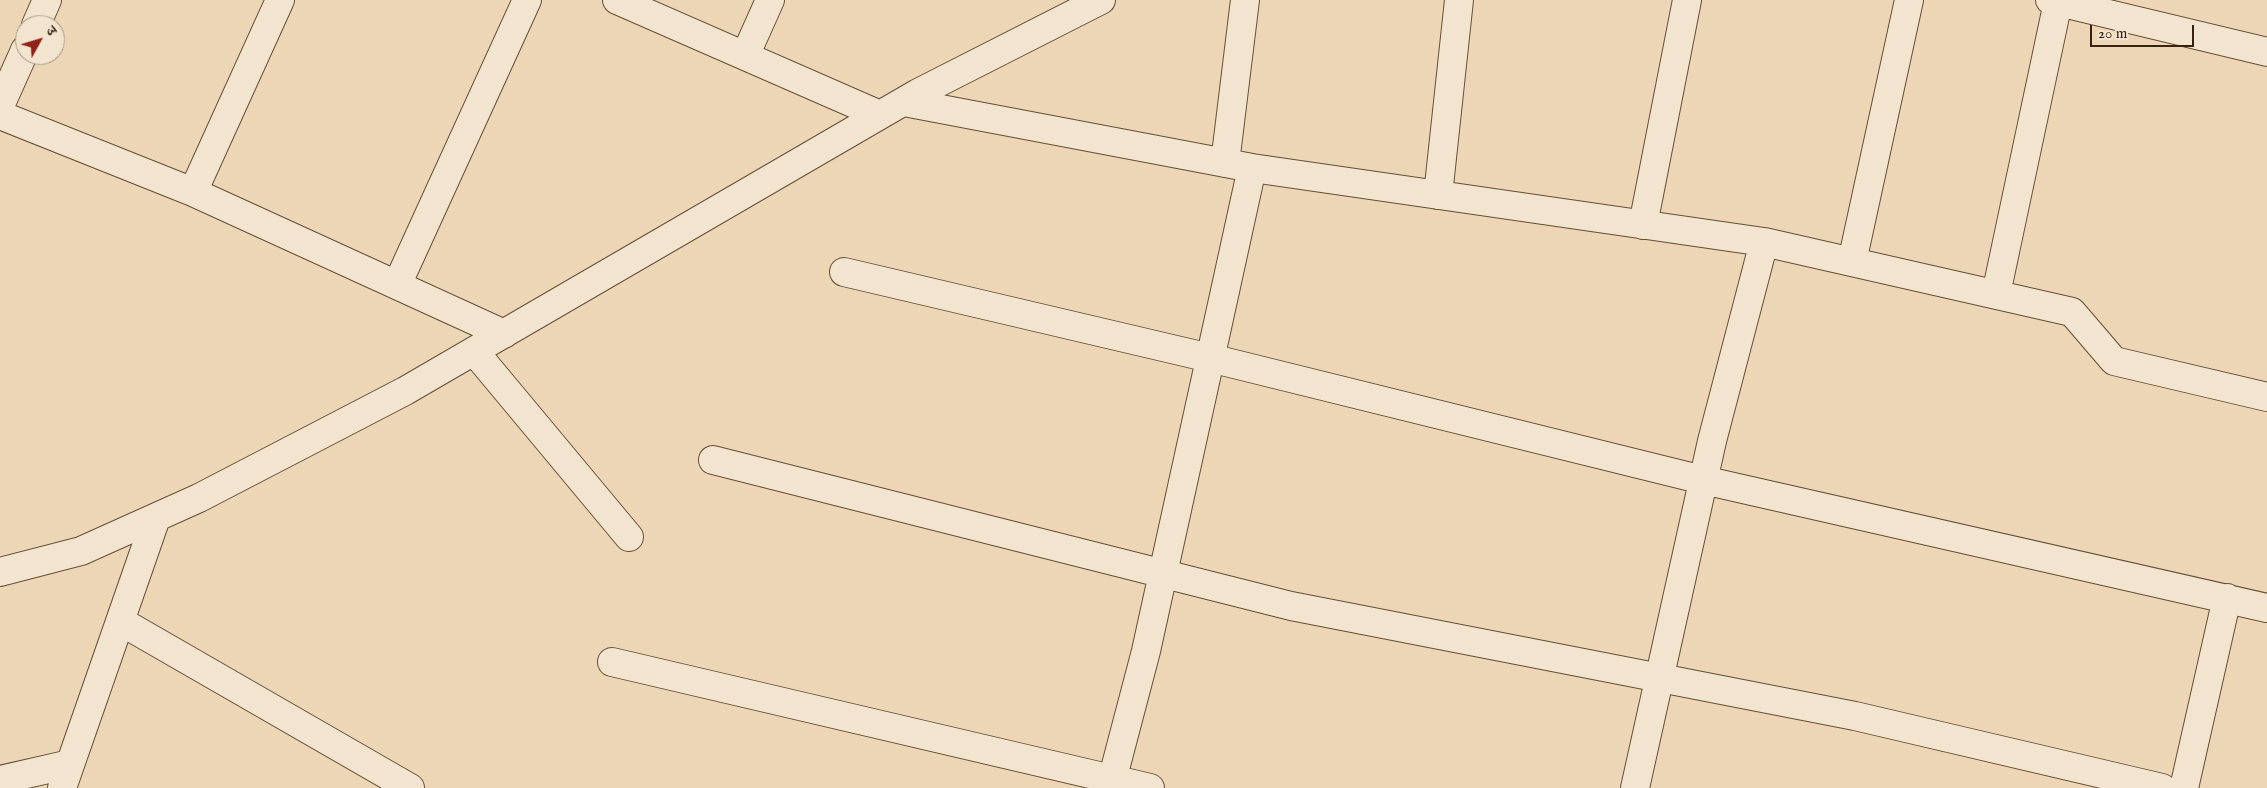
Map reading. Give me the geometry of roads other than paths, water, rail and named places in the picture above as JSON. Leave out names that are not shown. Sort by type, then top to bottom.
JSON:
[{"type":"street","points":[[40,15],[47,0]]},
{"type":"street","points":[[193,192],[280,0]]},
{"type":"street","points":[[396,285],[528,0]]},
{"type":"street","points":[[617,0],[880,115]]},
{"type":"street","points":[[746,56],[770,0]]},
{"type":"street","points":[[0,572],[81,552],[199,498],[396,396],[880,115],[1101,0]]},
{"type":"street","points":[[1225,164],[1245,0]]},
{"type":"street","points":[[1438,195],[1459,0]]},
{"type":"street","points":[[1643,225],[1687,0]]},
{"type":"street","points":[[1852,262],[1909,0]]},
{"type":"street","points":[[1996,294],[2054,1],[2267,52]]},
{"type":"street","points":[[0,106],[18,65]]},
{"type":"street","points":[[904,102],[1225,164],[1764,242],[2072,312],[2114,361],[2267,397]]},
{"type":"street","points":[[0,115],[193,192],[504,334]]},
{"type":"street","points":[[1111,784],[1146,651],[1252,168]]},
{"type":"street","points":[[1635,788],[1703,480],[1764,242]]},
{"type":"street","points":[[844,272],[1210,358],[1703,480],[2267,608]]},
{"type":"street","points":[[474,351],[629,537]]},
{"type":"street","points":[[712,460],[1291,606],[1855,716],[2162,788]]},
{"type":"street","points":[[0,780],[66,776],[156,518]]},
{"type":"street","points":[[2184,788],[2226,598]]},
{"type":"street","points":[[120,620],[410,788]]},
{"type":"street","points":[[612,662],[1111,784],[1150,788]]}]
